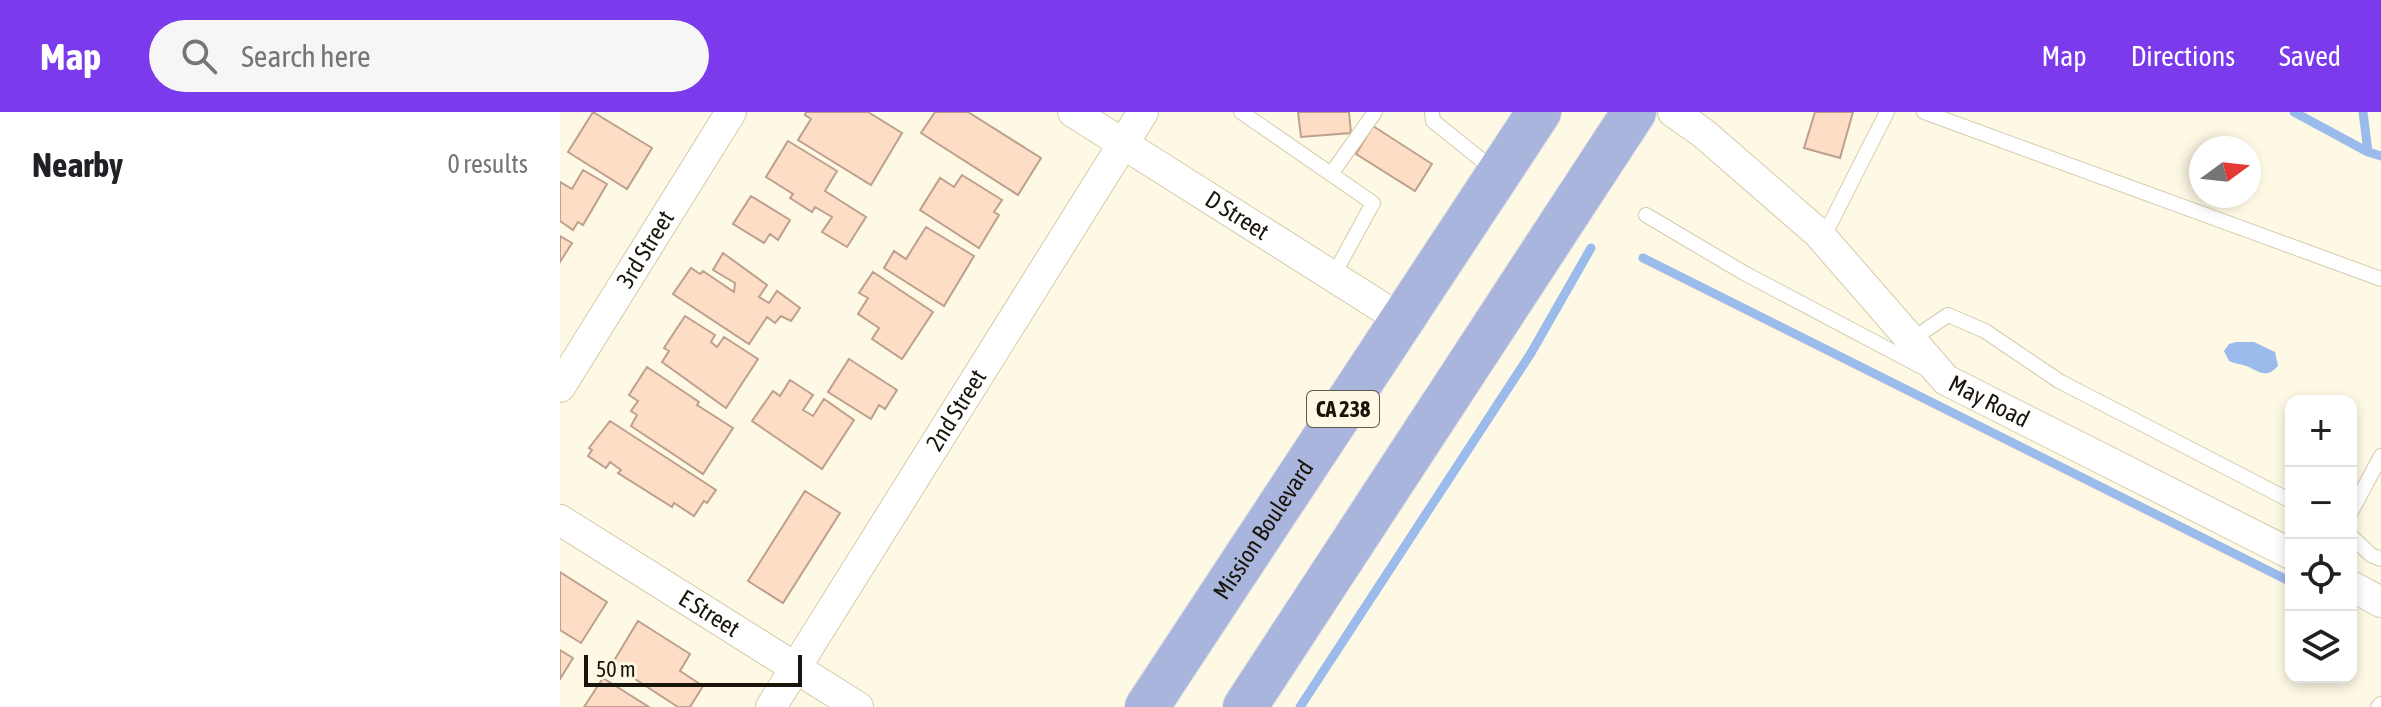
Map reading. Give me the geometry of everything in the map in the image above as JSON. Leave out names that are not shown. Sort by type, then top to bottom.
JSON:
[{"type":"main road","name":"Mission Boulevard","points":[[1147,707],[1539,112]]},
{"type":"main road","points":[[1245,707],[1634,112]]},
{"type":"street","name":"3rd Street","points":[[560,387],[731,112]]},
{"type":"street","name":"D Street","points":[[1073,112],[1402,320]]},
{"type":"street","name":"2nd Street","points":[[771,707],[1143,112]]},
{"type":"street","name":"May Road","points":[[1673,112],[1703,133],[1823,238],[1946,380],[2285,551]]},
{"type":"street","name":"E Street","points":[[560,520],[858,707]]},
{"type":"street","points":[[2357,589],[2381,602]]},
{"type":"lane","points":[[1241,112],[1373,203],[1333,276]]},
{"type":"lane","points":[[1331,174],[1375,112]]},
{"type":"lane","points":[[1432,112],[1433,121],[1499,174]]},
{"type":"lane","points":[[1823,238],[1887,112]]},
{"type":"lane","points":[[1924,112],[2381,279]]},
{"type":"lane","points":[[1646,215],[1744,273],[1946,380]]},
{"type":"lane","points":[[1911,340],[1948,315],[1985,331],[2059,381],[2285,498]]},
{"type":"lane","points":[[2357,501],[2381,456]]},
{"type":"lane","points":[[2354,539],[2371,555],[2381,559]]},
{"type":"water","points":[[2254,342],[2275,352],[2278,366],[2264,373],[2229,361],[2224,351],[2229,344]]},
{"type":"building","points":[[593,112],[652,148],[627,189],[568,152]]},
{"type":"building","points":[[806,112],[868,112],[902,133],[871,185],[798,140],[811,119],[805,115]]},
{"type":"building","points":[[935,112],[968,112],[1041,158],[1018,195],[921,133]]},
{"type":"building","points":[[1298,112],[1349,112],[1351,133],[1301,137]]},
{"type":"building","points":[[1815,112],[1853,112],[1840,158],[1804,148]]},
{"type":"building","points":[[1373,126],[1432,164],[1415,191],[1356,154]]},
{"type":"building","points":[[788,141],[837,171],[825,191],[866,217],[847,247],[822,232],[832,217],[815,207],[812,212],[790,198],[793,194],[766,177]]},
{"type":"building","points":[[583,170],[607,184],[583,225],[578,222],[573,230],[560,221],[560,182],[572,189]]},
{"type":"building","points":[[962,175],[1002,200],[994,212],[999,215],[979,248],[920,210],[940,178],[954,187]]},
{"type":"building","points":[[751,196],[790,220],[778,240],[770,234],[764,243],[733,224]]},
{"type":"building","points":[[926,227],[974,256],[944,306],[884,268],[894,251],[906,259]]},
{"type":"building","points":[[560,236],[572,243],[560,262]]},
{"type":"building","points":[[723,253],[767,285],[759,297],[769,303],[777,291],[800,308],[791,321],[781,316],[775,323],[767,317],[749,344],[673,294],[691,268],[700,274],[703,271],[734,292],[735,283],[713,270]]},
{"type":"building","points":[[873,272],[933,312],[902,359],[872,339],[879,328],[858,314],[868,298],[859,293]]},
{"type":"building","points":[[685,316],[715,335],[711,342],[717,347],[724,337],[758,359],[726,408],[662,362],[669,351],[664,348]]},
{"type":"building","points":[[849,359],[897,390],[885,409],[879,405],[871,419],[828,392]]},
{"type":"building","points":[[647,367],[733,428],[703,474],[631,426],[637,415],[631,411],[638,401],[629,395]]},
{"type":"building","points":[[790,380],[813,395],[803,410],[813,416],[824,399],[854,420],[822,469],[752,421],[773,391],[780,396]]},
{"type":"building","points":[[610,421],[716,490],[707,503],[704,501],[694,516],[674,503],[672,507],[618,473],[621,470],[610,462],[606,468],[588,456],[592,450],[589,448]]},
{"type":"building","points":[[805,491],[840,513],[783,603],[748,581]]},
{"type":"building","points":[[560,572],[607,602],[581,643],[560,630]]},
{"type":"building","points":[[638,621],[690,654],[680,671],[703,686],[690,707],[678,707],[612,664]]},
{"type":"building","points":[[560,650],[573,658],[560,679]]},
{"type":"building","points":[[603,678],[649,707],[584,707]]},
{"type":"waterway","points":[[2294,112],[2381,156]]},
{"type":"waterway","points":[[2363,112],[2368,152]]},
{"type":"waterway","points":[[1300,707],[1531,353],[1591,248]]},
{"type":"waterway","points":[[1643,258],[2285,579]]}]
